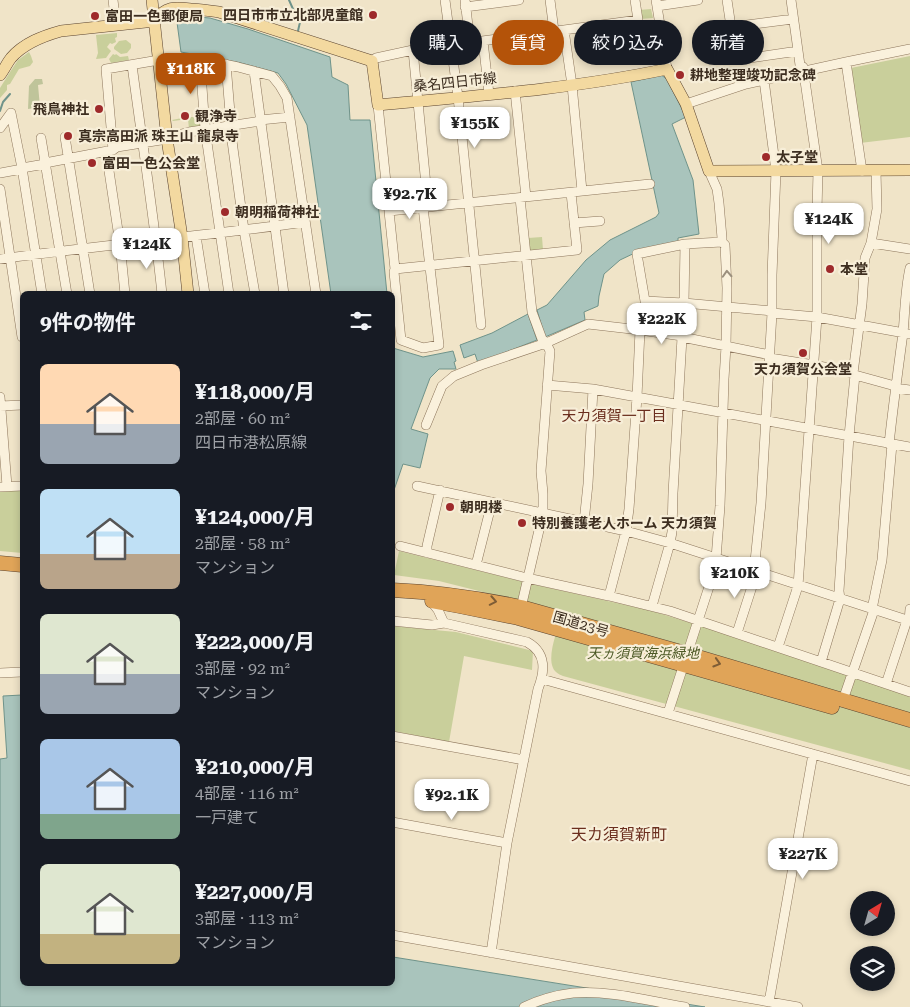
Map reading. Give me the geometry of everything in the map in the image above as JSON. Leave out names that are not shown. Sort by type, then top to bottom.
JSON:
[{"type":"highway","points":[[0,563],[20,565]]},
{"type":"highway","points":[[0,571],[20,574]]},
{"type":"highway","name":"国道23号","points":[[395,590],[442,593],[487,600],[520,613],[686,660],[910,728]]},
{"type":"highway","name":"国道23号","points":[[395,598],[520,613]]},
{"type":"highway","name":"国道23号","points":[[686,660],[843,700],[910,720]]},
{"type":"main road","points":[[152,0],[167,139],[182,237],[188,291]]},
{"type":"main road","points":[[155,23],[159,15],[176,4],[219,12],[372,61],[378,105]]},
{"type":"main road","points":[[0,75],[16,53],[27,44],[42,37],[62,31],[155,23]]},
{"type":"main road","points":[[668,69],[686,104],[709,171],[910,170]]},
{"type":"main road","name":"桑名四日市線","points":[[378,105],[572,85],[627,78],[668,69]]},
{"type":"street","points":[[113,0],[116,25]]},
{"type":"street","points":[[446,0],[448,20]]},
{"type":"street","points":[[467,20],[465,4],[519,0]]},
{"type":"street","points":[[550,0],[553,20]]},
{"type":"street","points":[[582,191],[572,85],[564,30],[638,20],[634,0]]},
{"type":"street","points":[[668,69],[656,3],[698,0]]},
{"type":"street","points":[[727,0],[730,20]]},
{"type":"street","points":[[778,647],[798,586],[817,317],[818,171],[804,72],[803,66],[800,65],[791,0]]},
{"type":"street","points":[[764,23],[793,19]]},
{"type":"street","points":[[489,94],[484,41],[492,40]]},
{"type":"street","points":[[686,104],[746,84],[910,49]]},
{"type":"street","points":[[372,61],[376,58],[410,51]]},
{"type":"street","points":[[764,56],[798,51]]},
{"type":"street","points":[[125,291],[110,150],[106,69],[159,59],[200,59],[272,76],[287,98],[316,291]]},
{"type":"street","points":[[200,59],[205,130],[229,291]]},
{"type":"street","points":[[846,62],[862,171]]},
{"type":"street","points":[[226,64],[231,126],[244,230],[254,291]]},
{"type":"street","points":[[132,65],[162,291]]},
{"type":"street","points":[[378,105],[395,269],[400,340],[424,348],[439,345],[429,265],[414,65]]},
{"type":"street","points":[[454,65],[481,325]]},
{"type":"street","points":[[254,71],[284,291]]},
{"type":"street","points":[[738,634],[756,571],[770,357],[776,171],[764,80]]},
{"type":"street","points":[[515,91],[526,255],[532,312],[550,351],[541,471],[543,513],[520,613]]},
{"type":"street","points":[[0,128],[11,113],[41,291]]},
{"type":"street","points":[[0,173],[205,130],[290,117]]},
{"type":"street","points":[[65,137],[90,291]]},
{"type":"street","points":[[40,138],[66,291]]},
{"type":"street","points":[[668,713],[717,559],[727,288],[725,245],[722,242],[720,229],[717,189],[709,171]]},
{"type":"street","points":[[821,662],[840,599],[842,539],[854,374],[865,258],[871,243],[877,209],[876,171]]},
{"type":"street","points":[[389,210],[650,184]]},
{"type":"street","points":[[0,189],[20,322]]},
{"type":"street","points":[[395,269],[576,250],[571,193]]},
{"type":"street","points":[[574,224],[600,221]]},
{"type":"street","points":[[0,259],[305,222]]},
{"type":"street","points":[[196,236],[205,291]]},
{"type":"street","points":[[609,596],[626,531],[631,490],[645,301],[638,254],[685,244],[722,242]]},
{"type":"street","points":[[871,243],[910,249]]},
{"type":"street","points":[[652,606],[672,532],[684,303],[685,244]]},
{"type":"street","points":[[843,700],[873,609],[882,560],[895,387],[906,333],[910,268]]},
{"type":"street","points":[[645,301],[684,303],[817,317],[906,333]]},
{"type":"street","points":[[426,425],[439,390],[449,379],[465,371],[588,324],[682,336],[770,357],[814,364],[910,390]]},
{"type":"street","points":[[547,385],[593,389],[910,447]]},
{"type":"street","points":[[584,522],[593,389]]},
{"type":"street","points":[[20,405],[0,403],[4,487],[20,486]]},
{"type":"street","points":[[417,486],[626,531],[670,543],[909,621]]},
{"type":"street","points":[[427,553],[440,490]]},
{"type":"street","points":[[476,565],[492,502]]},
{"type":"street","points":[[400,546],[527,578],[652,606],[699,620],[910,692]]},
{"type":"street","points":[[431,601],[444,623]]},
{"type":"street","points":[[886,684],[909,621],[910,609]]},
{"type":"street","points":[[395,621],[444,623],[527,642],[534,646],[542,658],[542,679],[538,690],[507,843],[491,953]]},
{"type":"street","points":[[0,673],[20,672]]},
{"type":"street","points":[[542,679],[910,780]]},
{"type":"street","points":[[395,737],[524,760]]},
{"type":"street","points":[[769,1002],[813,754]]},
{"type":"street","points":[[395,823],[507,843]]},
{"type":"street","points":[[395,936],[798,1007]]},
{"type":"street","points":[[524,1007],[556,996],[573,993],[593,993],[685,1007]]},
{"type":"green space","points":[[651,9],[653,18],[641,19],[639,10]]},
{"type":"green space","points":[[117,33],[116,42],[110,43],[107,47],[111,51],[106,58],[96,59],[98,53],[96,35]]},
{"type":"green space","points":[[126,40],[131,44],[131,48],[127,53],[121,54],[114,49],[119,41]]},
{"type":"green space","points":[[29,52],[33,62],[30,66],[19,69],[0,98],[0,88],[10,72],[18,60]]},
{"type":"green space","points":[[113,54],[120,57],[128,56],[129,60],[111,63],[109,59]]},
{"type":"green space","points":[[910,56],[910,137],[860,143],[851,68]]},
{"type":"green space","points":[[35,79],[42,79],[43,84],[38,85],[40,107],[28,109],[29,86]]},
{"type":"green space","points":[[194,117],[194,119],[202,118],[203,126],[189,129],[188,119],[172,120]]},
{"type":"green space","points":[[542,237],[543,250],[530,252],[528,238]]},
{"type":"green space","points":[[20,490],[20,553],[0,551],[0,492]]},
{"type":"green space","name":"天ヵ須賀海浜緑地","points":[[399,551],[652,611],[762,645],[910,696],[910,770],[563,676],[556,672],[551,660],[553,645],[562,615],[515,600],[439,581],[395,575]]},
{"type":"green space","points":[[395,626],[456,632],[533,651],[532,670],[464,656],[449,742],[395,731]]},
{"type":"water","points":[[176,15],[210,18],[330,57],[332,77],[348,85],[350,120],[370,120],[387,291],[331,291],[307,125],[286,84],[278,73],[241,63],[181,52]]},
{"type":"water","points":[[661,75],[667,79],[686,117],[672,124],[693,180],[699,234],[678,238],[678,244],[641,250],[620,260],[604,274],[598,306],[584,312],[585,320],[545,337],[537,310],[547,305],[586,260],[610,240],[656,217],[659,213],[631,82]]},
{"type":"water","points":[[528,314],[537,340],[478,363],[475,354],[464,358],[460,345],[492,333]]},
{"type":"water","points":[[395,349],[423,357],[453,351],[456,369],[439,369],[430,378],[411,429],[428,434],[420,468],[403,464],[395,487]]},
{"type":"water","points":[[20,695],[20,986],[395,986],[395,957],[705,1007],[0,1007],[0,759],[7,758],[3,696]]},
{"type":"waterway","points":[[289,0],[293,9],[298,14],[300,22],[298,31]]},
{"type":"waterway","points":[[0,111],[3,102],[10,94]]},
{"type":"place","name":"四日市市立北部児童館","points":[[373,15]]},
{"type":"place","name":"富田一色郵便局","points":[[95,16]]},
{"type":"place","name":"耕地整理竣功記念碑","points":[[680,75]]},
{"type":"place","name":"飛鳥神社","points":[[99,109]]},
{"type":"place","name":"観浄寺","points":[[185,116]]},
{"type":"place","name":"真宗高田派 珠王山 龍泉寺","points":[[68,136]]},
{"type":"place","name":"太子堂","points":[[766,157]]},
{"type":"place","name":"富田一色公会堂","points":[[92,163]]},
{"type":"place","name":"朝明稲荷神社","points":[[225,212]]},
{"type":"place","name":"本堂","points":[[830,269]]},
{"type":"place","name":"天カ須賀公会堂","points":[[803,353]]},
{"type":"place","name":"朝明楼","points":[[450,507]]},
{"type":"place","name":"特別養護老人ホーム 天カ須賀","points":[[522,523]]},
{"type":"district","name":"天カ須賀一丁目","points":[[614,416]]},
{"type":"district","name":"天カ須賀新町","points":[[619,834]]}]
